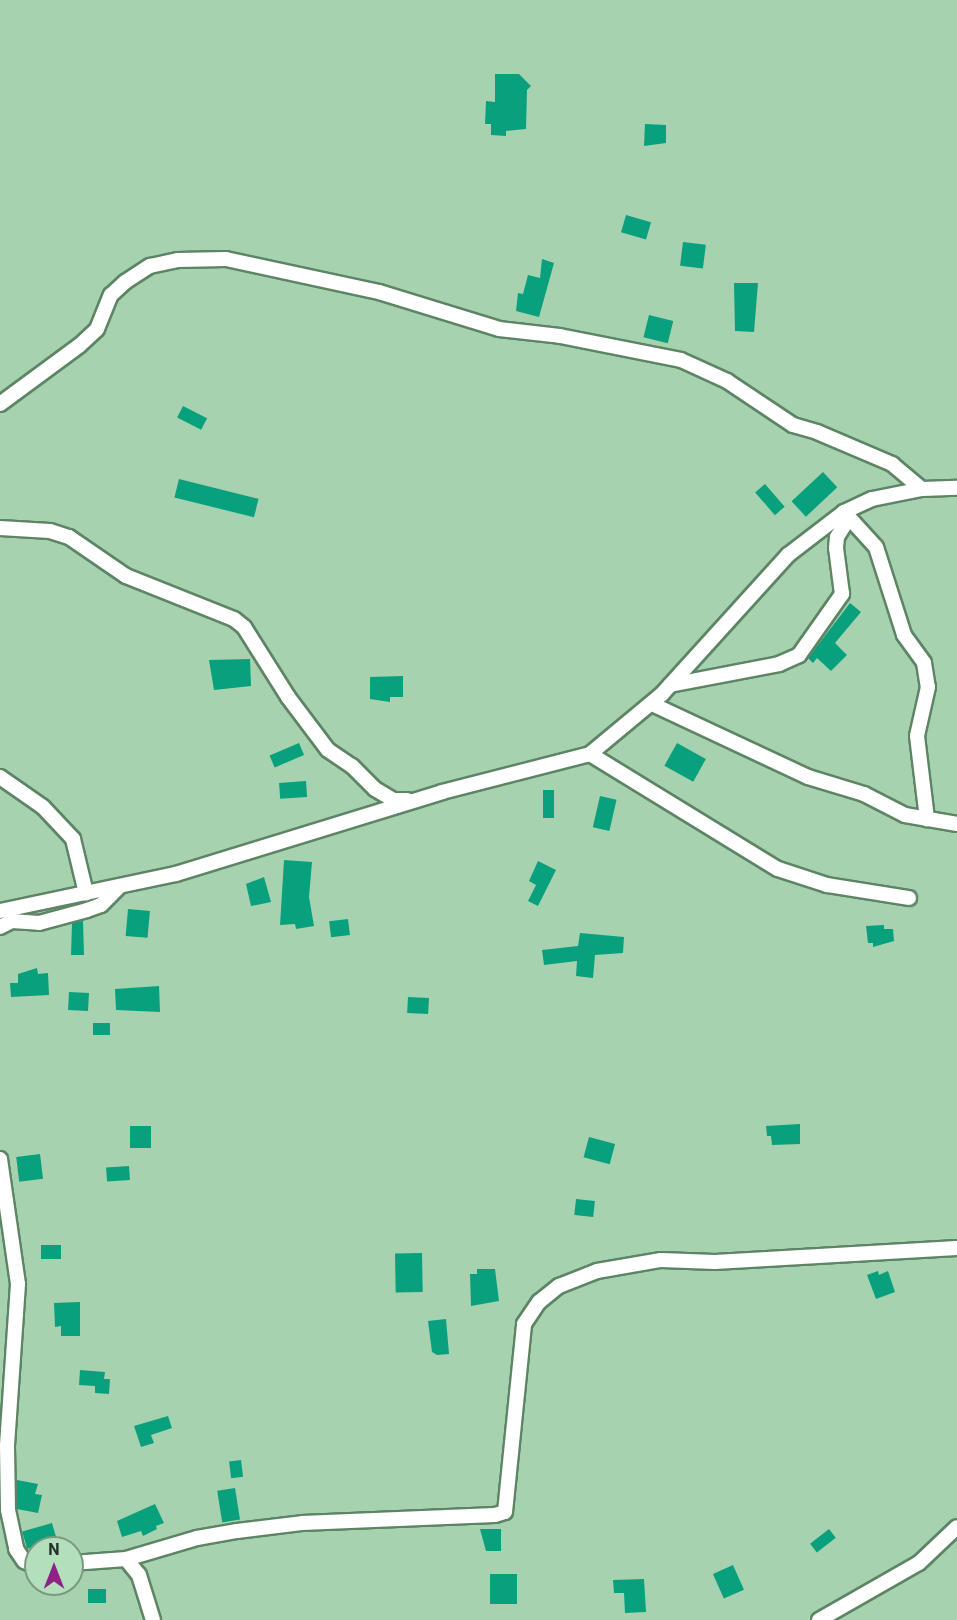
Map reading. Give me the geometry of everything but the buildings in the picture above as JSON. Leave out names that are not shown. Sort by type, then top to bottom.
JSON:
[{"type":"street","points":[[0,404],[80,345],[97,328],[111,295],[124,282],[150,266],[178,260],[226,259],[379,292],[499,328],[560,336],[681,360],[727,381],[793,425],[892,464],[922,489]]},
{"type":"street","points":[[0,911],[176,874],[416,801],[590,754],[652,704],[788,555],[872,499],[922,489],[957,488]]},
{"type":"street","points":[[670,685],[779,664],[799,655],[842,594],[836,548],[837,537],[846,515]]},
{"type":"street","points":[[846,515],[876,547],[904,635],[924,663],[928,687],[916,736],[927,819]]},
{"type":"street","points":[[0,528],[50,531],[69,537],[126,576],[234,619],[244,627],[328,750],[352,766],[375,789],[393,800],[416,801]]},
{"type":"street","points":[[652,704],[808,777],[864,794],[905,815],[957,824]]},
{"type":"street","points":[[590,754],[778,869],[826,885],[909,898]]},
{"type":"street","points":[[0,777],[43,807],[73,839],[86,893]]},
{"type":"street","points":[[0,927],[12,921],[39,923],[87,910],[101,905],[120,886]]},
{"type":"street","points":[[0,1160],[18,1284],[7,1446],[11,1498],[8,1510],[16,1549],[24,1561]]},
{"type":"street","points":[[84,1562],[126,1559],[197,1538],[259,1528],[302,1523],[399,1522],[504,1512],[524,1324],[539,1302],[559,1286],[588,1275],[661,1260],[715,1262],[957,1248]]},
{"type":"street","points":[[819,1620],[919,1563],[957,1527]]},
{"type":"street","points":[[126,1559],[139,1575],[153,1620]]}]
